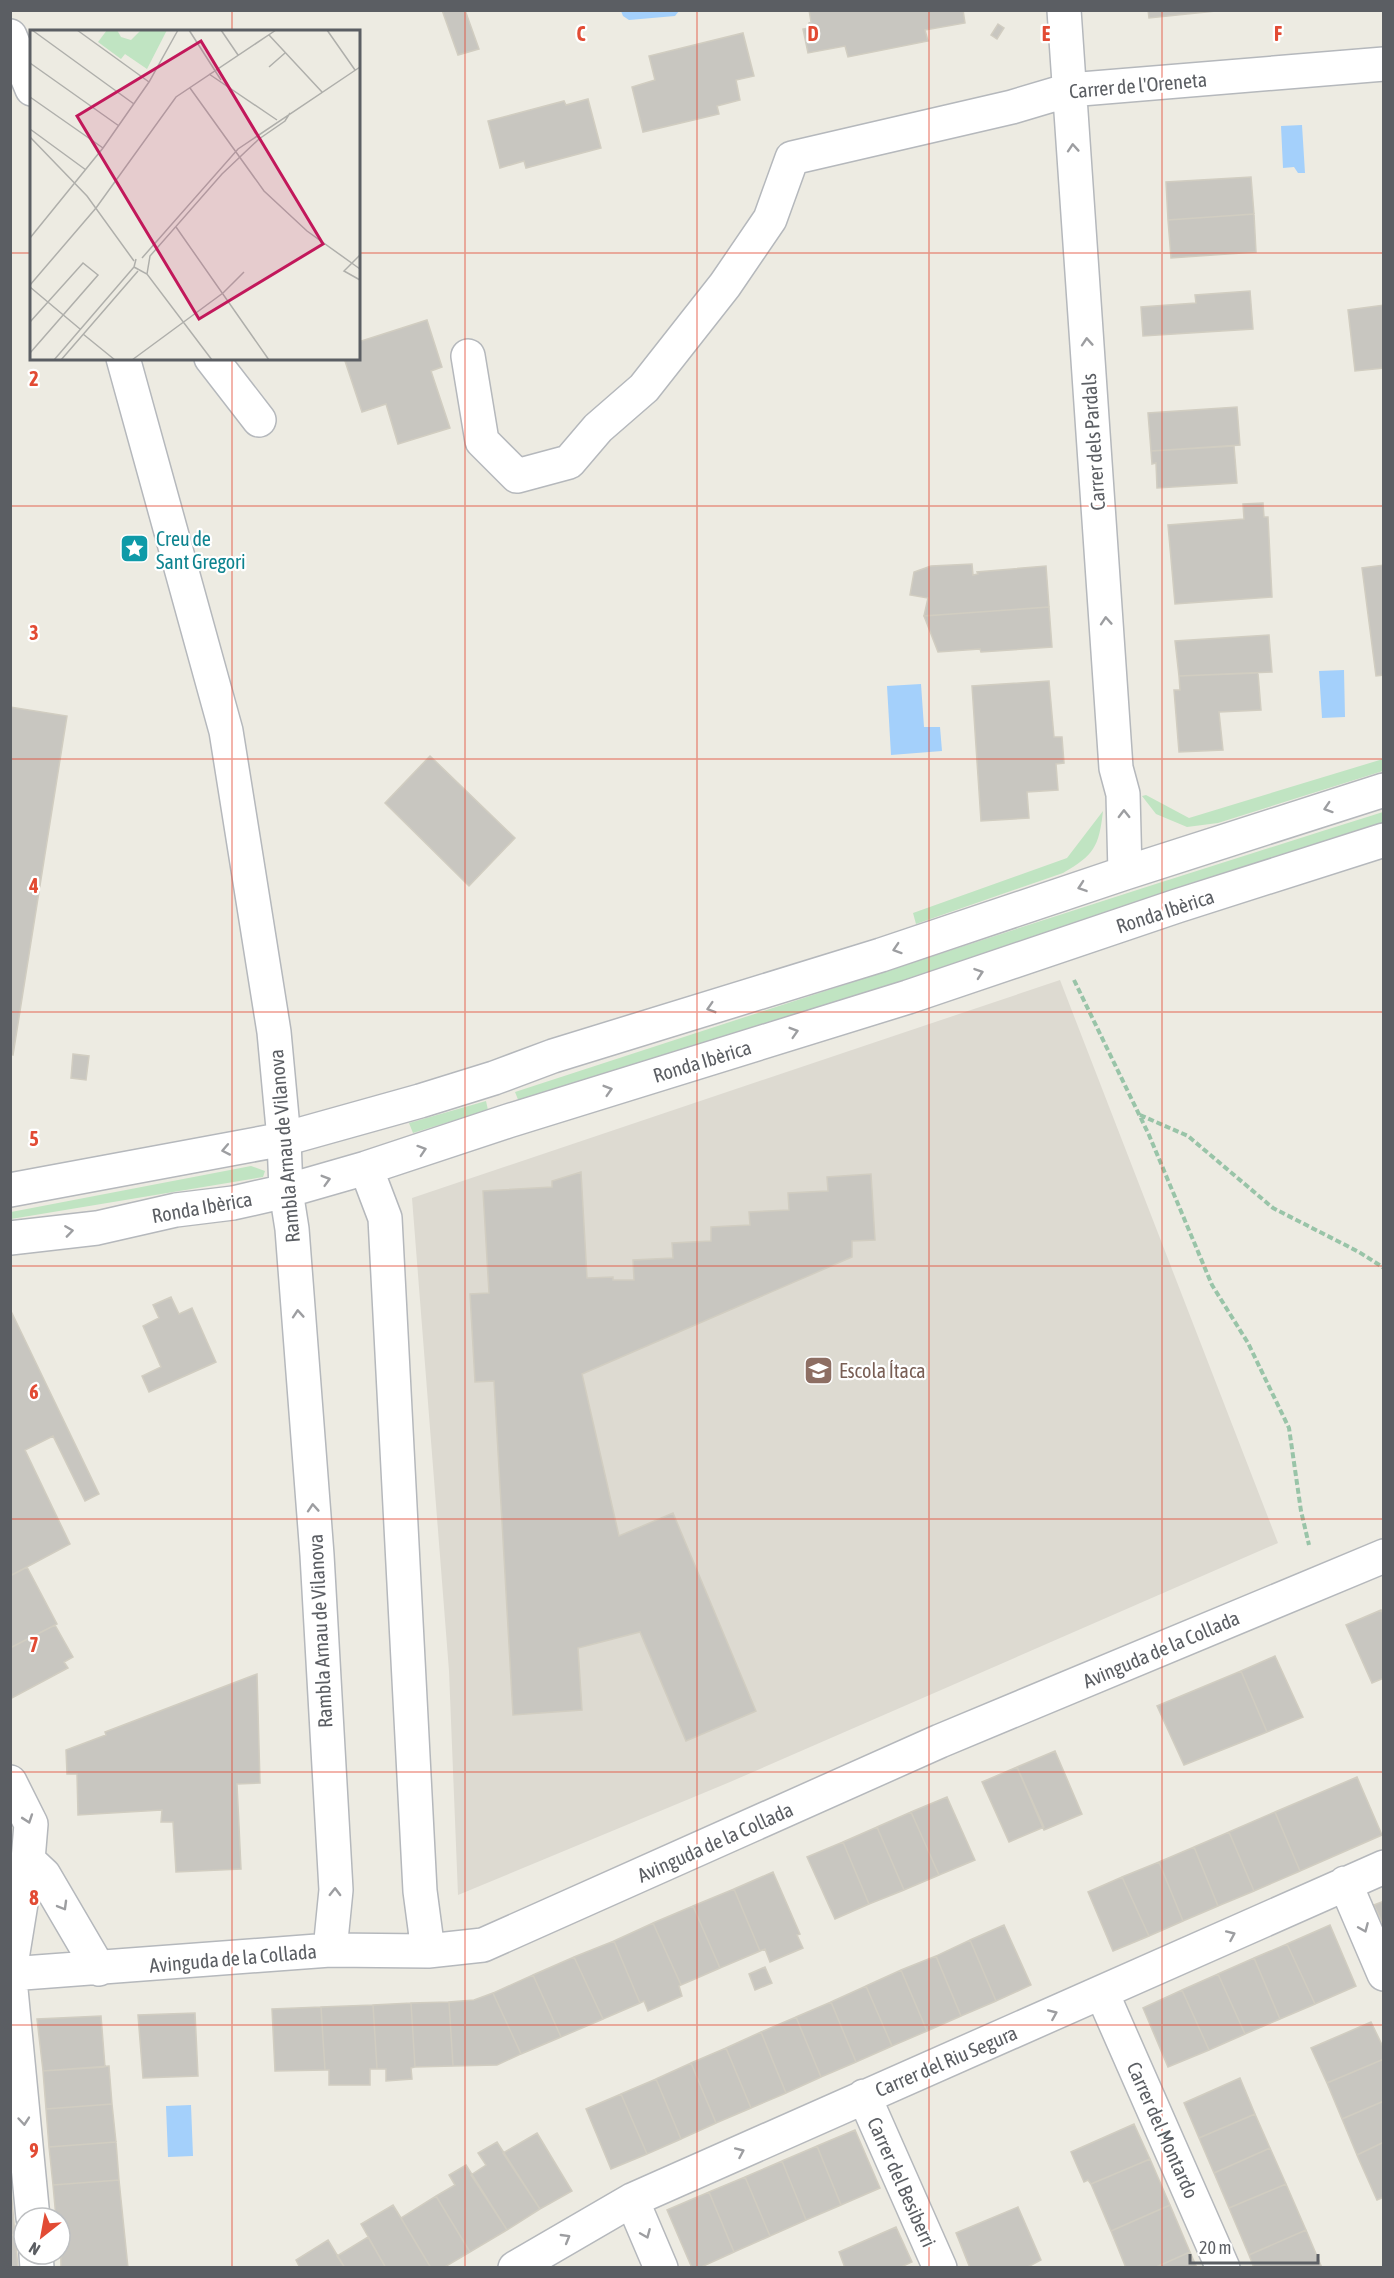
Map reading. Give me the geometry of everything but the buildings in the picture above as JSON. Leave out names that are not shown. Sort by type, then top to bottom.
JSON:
[{"type":"street","name":"Carrer dels Pardals","points":[[1064,10],[1116,768],[1123,794],[1125,873]]},
{"type":"street","points":[[10,36],[30,85]]},
{"type":"street","name":"Carrer de l'Oreneta","points":[[468,356],[482,441],[517,476],[569,462],[598,428],[644,388],[725,285],[770,219],[792,158],[1012,107],[1070,90],[1383,64]]},
{"type":"street","name":"Rambla Arnau de Vilanova","points":[[124,360],[226,731],[274,1032],[317,1555],[336,1890],[330,1950]]},
{"type":"street","points":[[213,360],[259,420]]},
{"type":"street","points":[[10,1190],[284,1139],[494,1078],[553,1056],[881,955],[1383,790]]},
{"type":"street","name":"Ronda Ibèrica","points":[[10,1238],[97,1227],[176,1210],[233,1203],[286,1191],[366,1168],[508,1121],[908,997],[1383,840]]},
{"type":"street","points":[[366,1168],[385,1218],[420,1891],[428,1951]]},
{"type":"street","name":"Avinguda de la Collada","points":[[10,1972],[99,1969],[330,1950],[428,1951],[483,1945],[940,1742],[1383,1556]]},
{"type":"street","points":[[10,1782],[31,1824],[28,1860],[10,1972]]},
{"type":"street","points":[[28,1860],[44,1875],[99,1969]]},
{"type":"street","name":"Carrer del Riu Segura","points":[[515,2268],[632,2200],[1383,1868]]},
{"type":"street","points":[[1345,1883],[1383,1974]]},
{"type":"street","points":[[10,1979],[32,2206]]},
{"type":"street","name":"Carrer del Montardo","points":[[1102,1993],[1224,2268]]},
{"type":"street","name":"Carrer del Besiberri","points":[[864,2096],[940,2268]]},
{"type":"street","points":[[632,2200],[661,2268]]},
{"type":"path","points":[[1070,971],[1139,1115],[1212,1285],[1248,1343],[1289,1428],[1301,1511],[1309,1545]]},
{"type":"path","points":[[1139,1115],[1188,1136],[1273,1208],[1359,1252],[1383,1268]]},
{"type":"shaded area","name":"Escola Ítaca","points":[[1060,980],[1278,1543],[730,1782],[458,1895],[449,1671],[412,1198]]},
{"type":"green space","points":[[1383,759],[1383,771],[1218,823],[1187,827],[1156,814],[1142,796],[1146,795],[1189,818]]},
{"type":"green space","points":[[1103,811],[1097,842],[1093,849],[1082,861],[1063,873],[916,924],[913,913],[1067,858]]},
{"type":"green space","points":[[1383,812],[1383,824],[974,960],[519,1102],[515,1092],[1057,916]]},
{"type":"green space","points":[[486,1101],[488,1110],[413,1133],[409,1123]]},
{"type":"green space","points":[[251,1166],[265,1171],[263,1177],[11,1219],[11,1212]]},
{"type":"water","points":[[621,10],[679,11],[675,16],[629,20],[623,16]]},
{"type":"water","points":[[1302,125],[1305,173],[1298,173],[1294,167],[1283,168],[1281,126]]},
{"type":"water","points":[[1344,670],[1345,717],[1322,718],[1319,671]]},
{"type":"water","points":[[921,684],[924,727],[940,727],[942,751],[891,755],[887,686]]},
{"type":"water","points":[[191,2105],[193,2156],[168,2157],[166,2106]]},
{"type":"place","name":"Creu de Sant Gregori","points":[[135,549]]},
{"type":"place","name":"Escola Ítaca","points":[[818,1370]]}]
